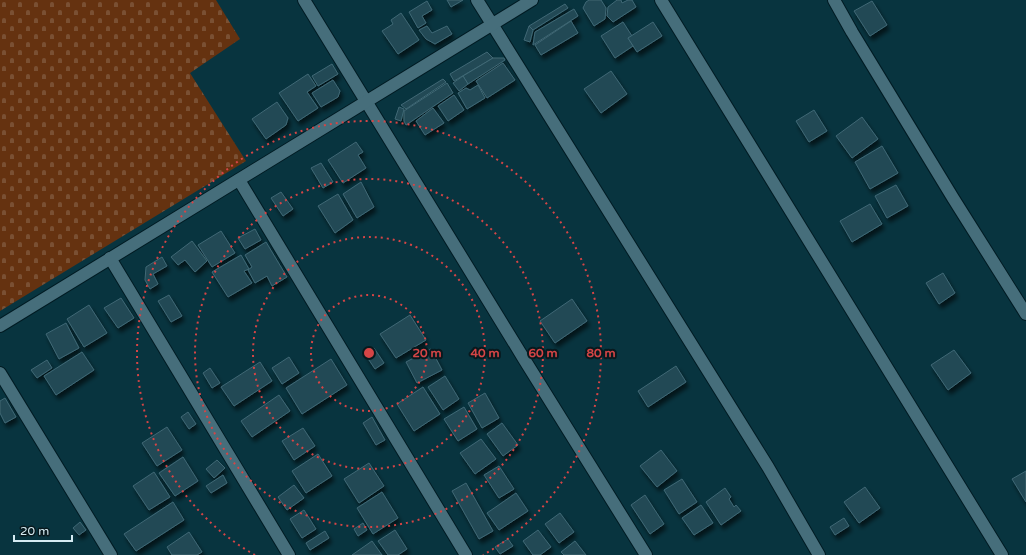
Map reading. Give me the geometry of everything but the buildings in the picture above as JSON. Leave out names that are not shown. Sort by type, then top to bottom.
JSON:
[{"type":"street","points":[[304,0],[528,366],[646,555]]},
{"type":"street","points":[[477,0],[768,467],[819,555]]},
{"type":"street","points":[[0,326],[532,0]]},
{"type":"street","points":[[660,0],[1002,555]]},
{"type":"street","points":[[834,0],[856,39],[1026,314]]},
{"type":"street","points":[[239,180],[466,555]]},
{"type":"street","points":[[110,258],[289,555]]},
{"type":"street","points":[[0,373],[111,555]]},
{"type":"green space","points":[[0,0],[216,0],[240,39],[190,73],[246,161],[0,311]]}]
